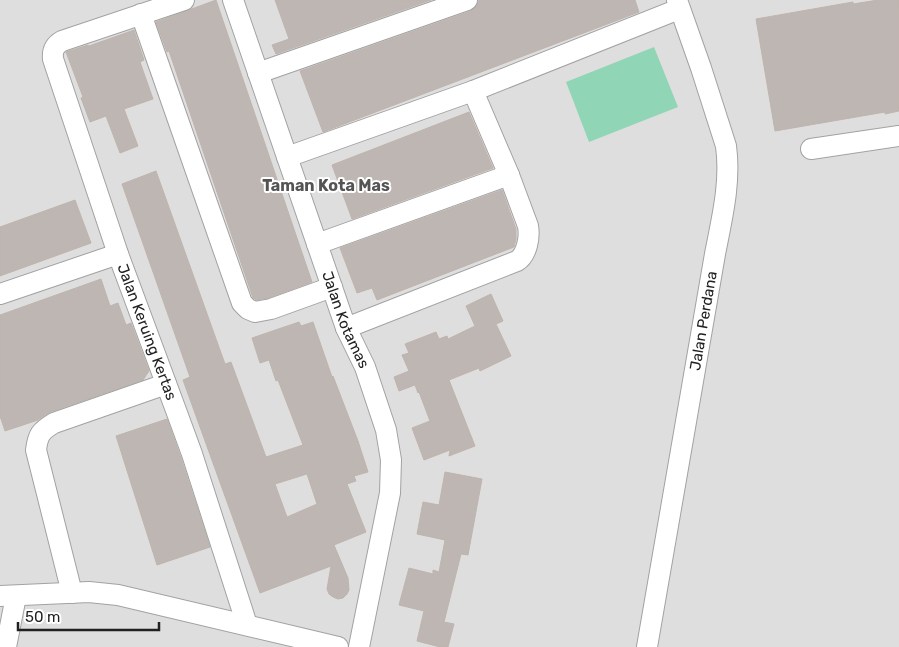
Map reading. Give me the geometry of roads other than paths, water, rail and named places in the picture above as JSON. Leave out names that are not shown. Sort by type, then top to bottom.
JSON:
[{"type":"street","points":[[184,0],[141,14],[242,303],[248,309],[255,312],[271,309],[332,287]]},
{"type":"street","name":"Jalan Kotamas","points":[[233,0],[346,328],[368,376],[386,430],[391,460],[390,493],[359,647]]},
{"type":"street","points":[[258,73],[467,0]]},
{"type":"street","points":[[287,157],[473,92],[678,4]]},
{"type":"street","name":"Jalan Perdana","points":[[647,647],[727,181],[728,158],[726,146],[678,4]]},
{"type":"street","name":"Jalan Keruing Kertas","points":[[141,14],[62,41],[54,48],[53,59],[118,254],[192,454],[247,625]]},
{"type":"street","points":[[346,328],[524,255],[529,230],[509,175],[473,92]]},
{"type":"street","points":[[811,149],[899,136]]},
{"type":"street","points":[[318,244],[509,175]]},
{"type":"street","points":[[0,294],[118,254]]},
{"type":"street","points":[[72,593],[36,450],[38,438],[45,429],[54,423],[166,384]]},
{"type":"street","points":[[6,647],[8,596],[89,592],[118,595],[338,647]]},
{"type":"district","name":"Taman Kota Mas","points":[[326,185]]}]
